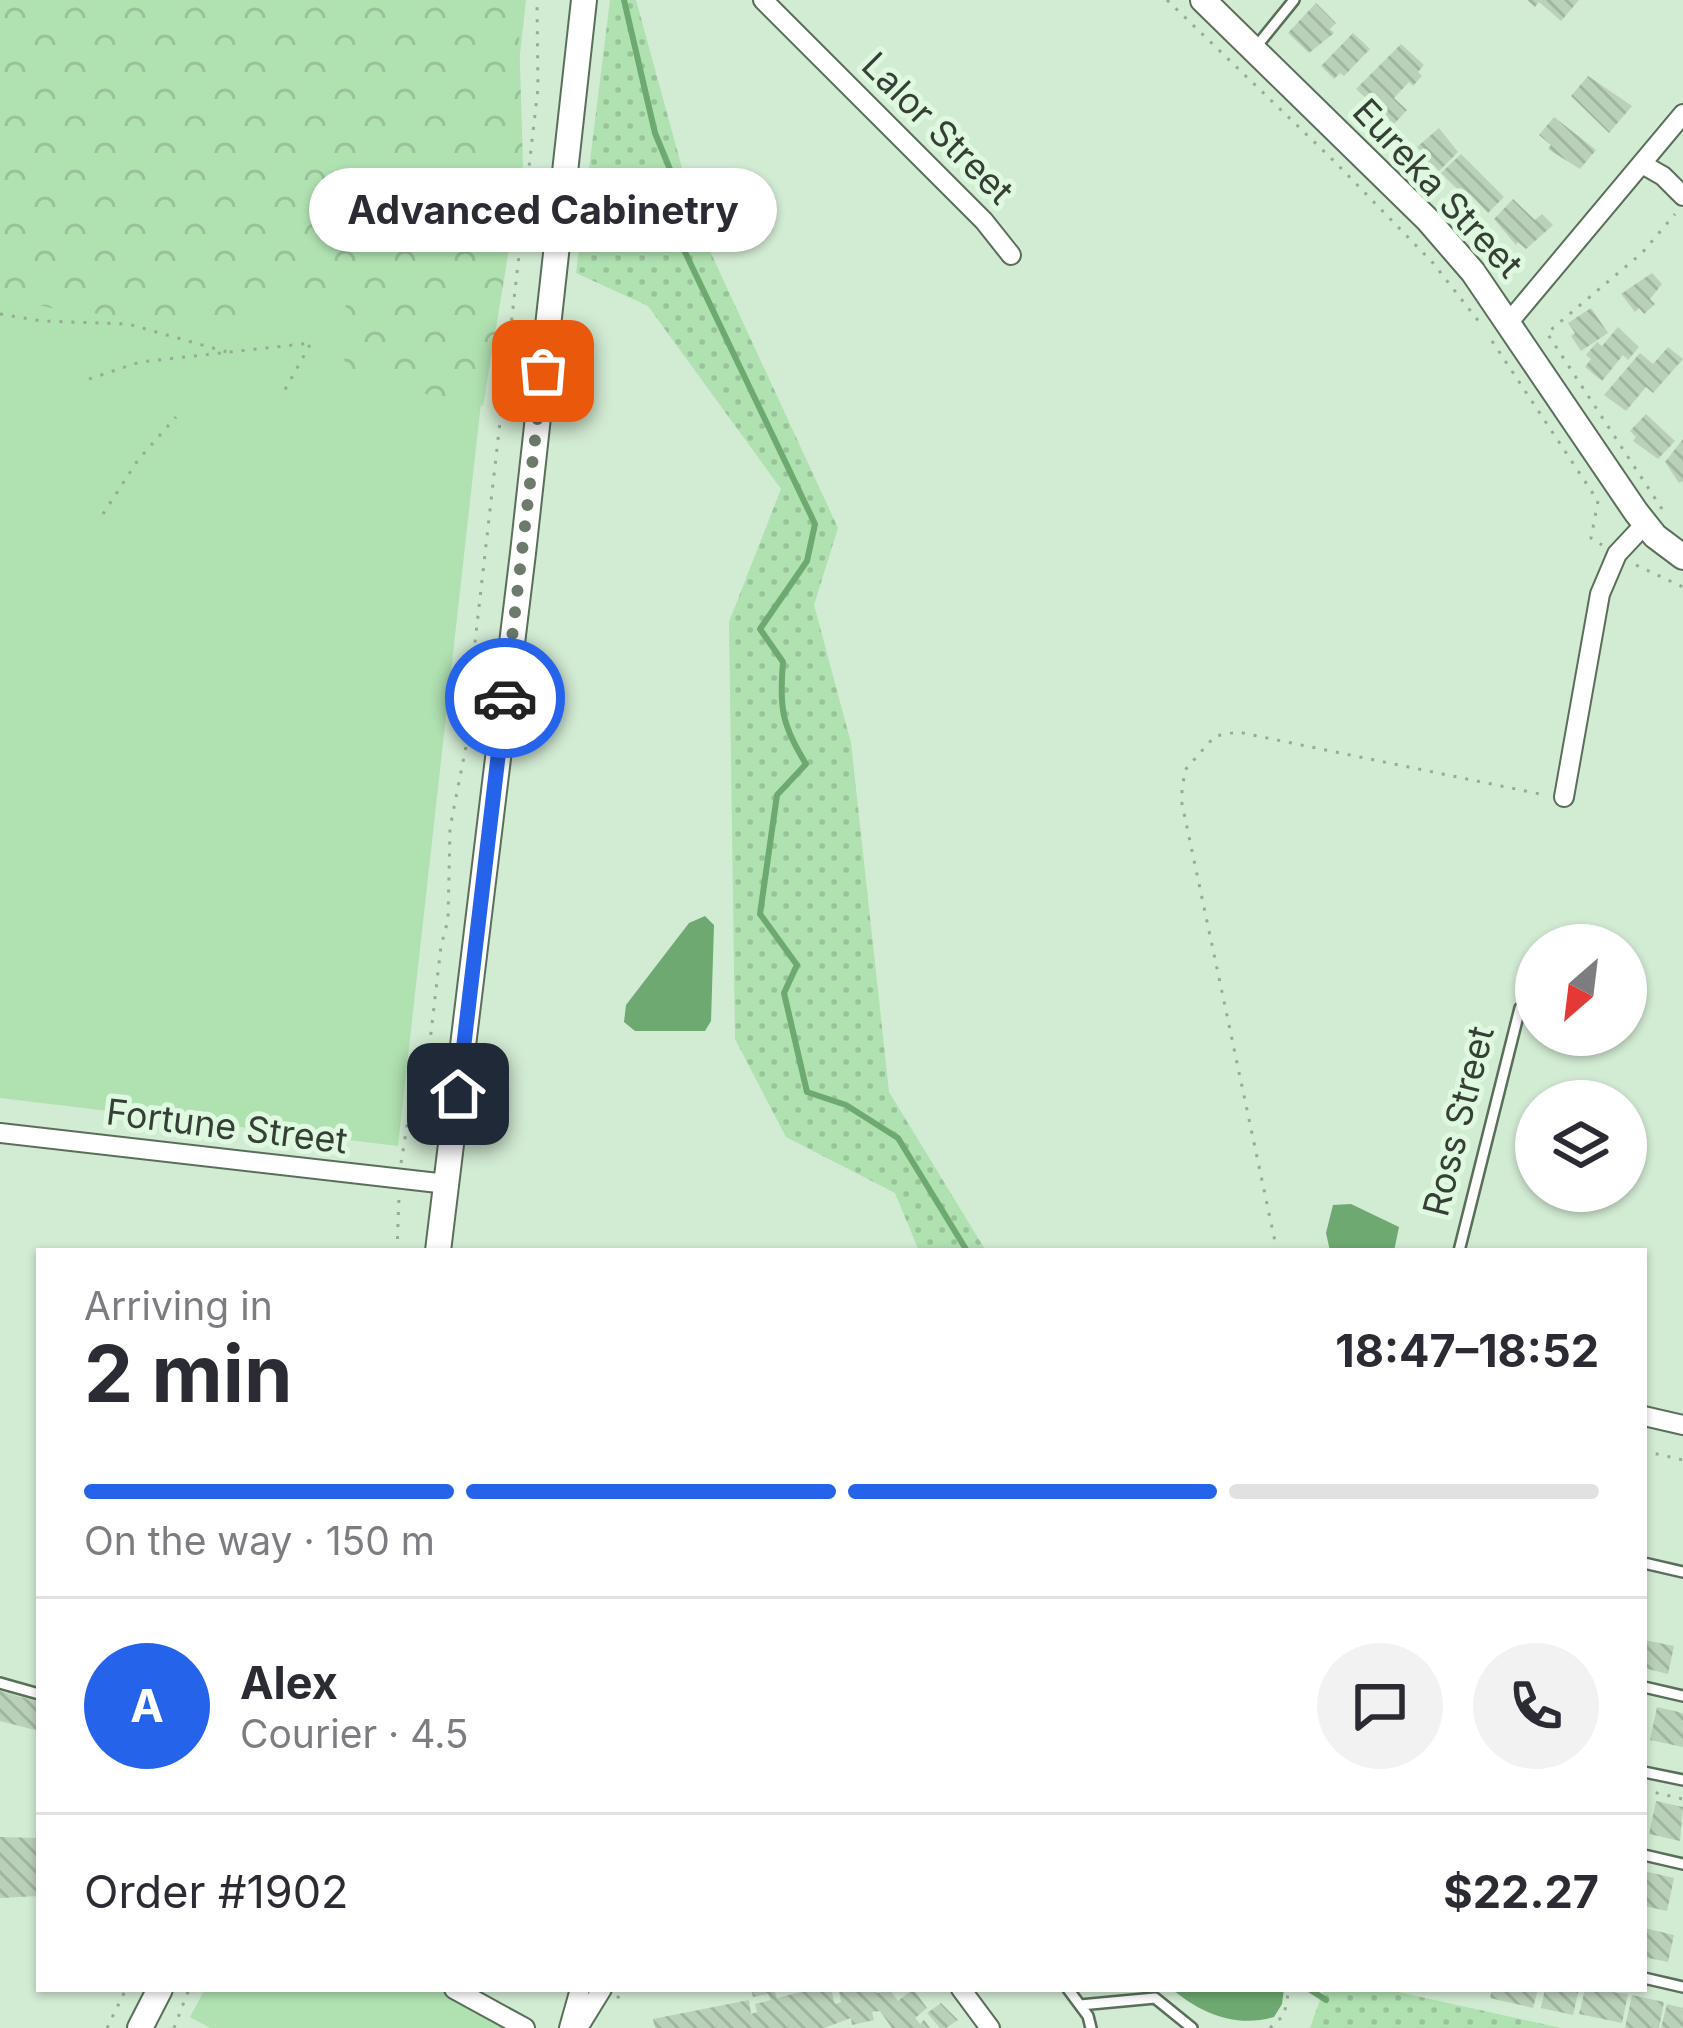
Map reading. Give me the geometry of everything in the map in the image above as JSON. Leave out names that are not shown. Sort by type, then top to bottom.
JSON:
[{"type":"street","points":[[438,1248],[584,0]]},
{"type":"street","name":"Lalor Street","points":[[764,0],[997,234],[1011,255]]},
{"type":"street","name":"Eureka Street","points":[[1203,0],[1427,220],[1473,272],[1645,524],[1683,557]]},
{"type":"street","points":[[1509,322],[1683,115]]},
{"type":"street","points":[[1642,164],[1663,176],[1680,204]]},
{"type":"street","points":[[1663,176],[1683,170]]},
{"type":"street","points":[[1564,797],[1598,603],[1617,554],[1645,524]]},
{"type":"street","name":"Fortune Street","points":[[0,1133],[447,1184]]},
{"type":"street","points":[[1647,1417],[1683,1425]]},
{"type":"street","points":[[140,2028],[158,1992]]},
{"type":"street","points":[[459,1992],[525,2028]]},
{"type":"street","points":[[573,2028],[579,1992]]},
{"type":"street","points":[[963,1992],[990,2028]]},
{"type":"street","points":[[573,2028],[609,1994]]},
{"type":"lane","points":[[1254,49],[1294,0]]},
{"type":"lane","name":"Ross Street","points":[[1460,1248],[1515,1028]]},
{"type":"lane","points":[[1647,1564],[1683,1572]]},
{"type":"lane","points":[[0,1683],[36,1693]]},
{"type":"lane","points":[[1647,1688],[1683,1696]]},
{"type":"lane","points":[[1647,1773],[1683,1780]]},
{"type":"lane","points":[[1647,1856],[1683,1864]]},
{"type":"lane","points":[[1647,1979],[1683,1987]]},
{"type":"lane","points":[[1070,1992],[1090,2018],[1091,2028]]},
{"type":"lane","points":[[1080,2005],[1155,1998],[1192,2028]]},
{"type":"path","points":[[398,1248],[399,1180],[408,1120],[428,1059],[448,920],[450,827],[469,731],[470,686],[536,111],[537,0]]},
{"type":"path","points":[[1167,0],[1336,162],[1453,283],[1598,501],[1591,538],[1683,587]]},
{"type":"path","points":[[1672,524],[1547,333],[1642,253],[1680,204]]},
{"type":"path","points":[[0,314],[42,321],[128,324],[229,352]]},
{"type":"path","points":[[89,379],[140,362],[311,343],[282,395]]},
{"type":"path","points":[[103,514],[138,460],[176,417]]},
{"type":"path","points":[[1275,1248],[1181,799],[1181,781],[1190,763],[1214,736],[1238,733],[1498,788],[1564,797]]},
{"type":"path","points":[[1647,1452],[1683,1460]]},
{"type":"path","points":[[1647,1791],[1683,1798]]},
{"type":"path","points":[[106,2028],[124,1992]]},
{"type":"path","points":[[174,2028],[188,1992]]},
{"type":"path","points":[[1270,2028],[1282,2019],[1289,1992]]},
{"type":"green space","points":[[0,0],[526,0],[398,1146],[0,1098]]},
{"type":"green space","points":[[0,0],[518,0],[523,165],[483,406],[383,385],[346,369],[338,323],[358,279],[283,300],[220,326],[60,310],[0,296]]},
{"type":"green space","points":[[610,0],[636,0],[697,223],[838,528],[814,605],[851,743],[889,1092],[984,1248],[918,1248],[895,1193],[786,1137],[735,1039],[729,622],[781,489],[648,306],[576,273]]},
{"type":"green space","points":[[203,1992],[443,1992],[506,2028],[210,2028],[190,2017]]},
{"type":"green space","points":[[1323,1992],[1399,1992],[1561,2028],[1310,2028]]},
{"type":"shaded area","points":[[705,916],[714,925],[711,1021],[705,1031],[635,1031],[624,1022],[626,1005],[689,923]]},
{"type":"shaded area","points":[[1351,1204],[1399,1227],[1395,1248],[1329,1248],[1326,1233],[1333,1205]]},
{"type":"shaded area","points":[[1176,1992],[1284,1992],[1274,2017],[1260,2020],[1233,2020]]},
{"type":"building","points":[[1527,0],[1579,0],[1561,21],[1539,2],[1535,7]]},
{"type":"building","points":[[1316,3],[1336,23],[1330,29],[1334,33],[1309,53],[1288,33]]},
{"type":"building","points":[[1353,33],[1370,49],[1344,76],[1340,73],[1334,79],[1321,66]]},
{"type":"building","points":[[1401,44],[1424,65],[1413,86],[1409,82],[1394,98],[1407,110],[1394,124],[1356,89]]},
{"type":"building","points":[[1588,76],[1632,106],[1609,133],[1571,96]]},
{"type":"building","points":[[1554,117],[1596,150],[1580,169],[1548,149],[1551,145],[1539,135]]},
{"type":"building","points":[[1439,128],[1458,152],[1439,171],[1418,157],[1423,153],[1417,147]]},
{"type":"building","points":[[1461,154],[1504,197],[1488,213],[1441,173]]},
{"type":"building","points":[[1513,199],[1535,220],[1542,214],[1553,225],[1526,249],[1516,245],[1494,219]]},
{"type":"building","points":[[1652,273],[1662,284],[1650,299],[1655,304],[1644,314],[1639,308],[1635,312],[1621,294]]},
{"type":"building","points":[[1591,308],[1608,333],[1581,351],[1568,323]]},
{"type":"building","points":[[1618,327],[1639,347],[1628,360],[1623,355],[1602,381],[1585,367],[1591,359],[1586,355],[1597,342],[1602,346]]},
{"type":"building","points":[[1668,347],[1683,359],[1653,393],[1646,387],[1626,411],[1604,395],[1640,353],[1653,364]]},
{"type":"building","points":[[1646,414],[1675,441],[1658,459],[1633,441],[1636,437],[1630,431]]},
{"type":"building","points":[[1683,439],[1683,481],[1679,483],[1665,462]]},
{"type":"building","points":[[1647,1641],[1674,1646],[1668,1674],[1647,1669]]},
{"type":"building","points":[[0,1691],[36,1701],[36,1730],[0,1721]]},
{"type":"building","points":[[1657,1707],[1683,1713],[1683,1747],[1650,1740]]},
{"type":"building","points":[[1656,1801],[1683,1807],[1680,1841],[1649,1834]]},
{"type":"building","points":[[0,1837],[36,1838],[36,1896],[0,1898]]},
{"type":"building","points":[[1647,1872],[1674,1878],[1667,1911],[1647,1907]]},
{"type":"building","points":[[1647,1929],[1674,1935],[1668,1962],[1647,1958]]},
{"type":"building","points":[[752,1992],[775,1992],[777,1998],[832,1992],[835,2004],[841,2002],[839,1992],[891,1992],[898,2001],[915,1992],[927,2008],[915,2018],[930,2028],[892,2028],[880,2011],[872,2012],[874,2020],[852,2025],[851,2018],[824,2028],[655,2028],[653,2019],[749,2000],[751,2014],[757,2012],[755,2004],[771,2000],[768,1994],[753,1997]]},
{"type":"building","points":[[1491,1992],[1537,1992],[1533,2008],[1490,1998]]},
{"type":"building","points":[[1544,1992],[1578,1992],[1573,2015],[1541,2008]]},
{"type":"building","points":[[1584,1992],[1628,1994],[1622,2023],[1579,2014]]},
{"type":"building","points":[[1632,1995],[1664,2002],[1659,2028],[1625,2028]]},
{"type":"building","points":[[941,2003],[958,2020],[946,2028],[940,2028],[927,2013]]},
{"type":"building","points":[[1667,2004],[1683,2008],[1683,2028],[1661,2028]]},
{"type":"waterway","points":[[624,0],[655,133],[674,179],[673,227],[815,524],[807,561],[760,629],[783,662],[784,716],[806,764],[777,795],[760,914],[797,965],[784,993],[807,1092],[846,1105],[898,1138],[965,1248]]},
{"type":"waterway","points":[[1314,1992],[1326,2000]]},
{"type":"way so far","points":[[505,698],[543,371]]},
{"type":"place","name":"Advanced Cabinetry","points":[[543,371]]},
{"type":"route","points":[[458,1094],[505,698]]}]
